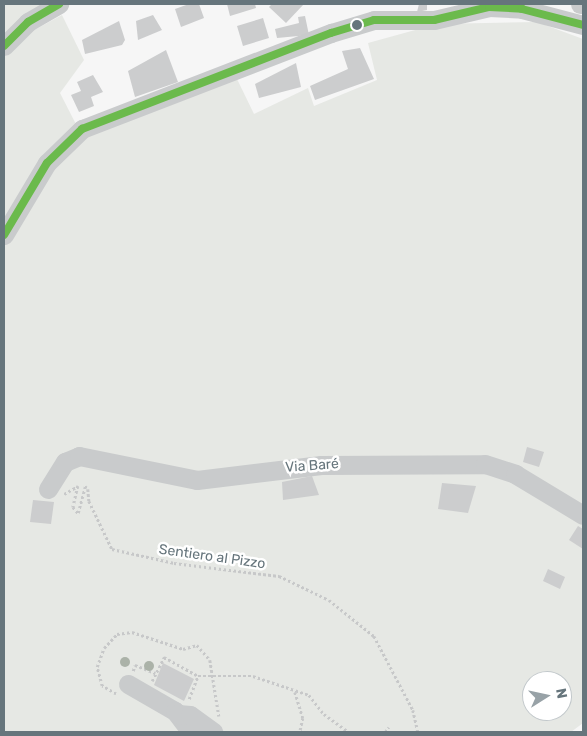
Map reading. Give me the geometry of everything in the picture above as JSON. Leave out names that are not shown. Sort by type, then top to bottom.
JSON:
[{"type":"street","points":[[4,46],[28,22],[58,4]]},
{"type":"street","points":[[4,236],[47,162],[82,129],[330,33],[374,20],[434,20],[497,7],[583,25]]},
{"type":"street","name":"Via Baré","points":[[52,494],[74,456],[197,480],[321,465],[485,464],[515,474],[583,516]]},
{"type":"street","points":[[126,691],[182,709],[190,715],[216,727]]},
{"type":"street","points":[[182,709],[191,732]]},
{"type":"path","name":"Sentiero al Pizzo","points":[[52,494],[78,486],[73,507],[78,513],[85,486],[112,549],[174,563],[279,576],[330,600],[374,636],[413,710],[418,732]]},
{"type":"path","points":[[126,691],[102,686],[97,667],[104,648],[123,632],[183,649],[197,645],[210,660],[216,727]]},
{"type":"path","points":[[162,659],[177,663],[198,676],[212,678],[253,676],[309,696],[324,714],[349,732]]},
{"type":"path","points":[[138,666],[156,673]]},
{"type":"path","points":[[182,709],[198,676]]},
{"type":"path","points":[[294,691],[301,704],[300,732]]},
{"type":"path","points":[[385,732],[389,727]]},
{"type":"shaded area","points":[[4,4],[46,4],[4,38]]},
{"type":"shaded area","points":[[62,15],[84,60],[60,93],[82,136],[237,79],[254,114],[308,88],[314,106],[377,80],[368,43],[437,24],[537,22],[583,39],[583,723],[571,732],[4,732],[4,56],[14,41]]},
{"type":"building","points":[[189,4],[199,4],[204,18],[181,27],[175,9]]},
{"type":"building","points":[[227,4],[255,4],[256,8],[230,16]]},
{"type":"building","points":[[272,4],[304,4],[286,23],[269,7]]},
{"type":"building","points":[[419,4],[427,4],[427,10],[417,12]]},
{"type":"building","points":[[153,15],[162,30],[138,40],[136,21]]},
{"type":"building","points":[[305,16],[309,35],[277,38],[275,29],[299,23],[298,17]]},
{"type":"building","points":[[263,18],[269,38],[243,46],[237,26]]},
{"type":"building","points":[[119,21],[125,40],[122,45],[85,54],[82,40]]},
{"type":"building","points":[[360,48],[374,79],[315,100],[310,86],[348,69],[342,51]]},
{"type":"building","points":[[166,50],[178,82],[135,97],[128,71]]},
{"type":"building","points":[[296,63],[301,87],[259,98],[255,84]]},
{"type":"building","points":[[93,75],[103,92],[91,97],[94,106],[79,112],[71,95],[81,91],[77,82]]},
{"type":"building","points":[[527,447],[544,452],[539,467],[523,462]]},
{"type":"building","points":[[312,476],[319,495],[283,500],[282,482]]},
{"type":"building","points":[[442,483],[476,486],[468,513],[438,509]]},
{"type":"building","points":[[33,500],[54,502],[51,524],[30,522]]},
{"type":"building","points":[[578,526],[583,529],[583,549],[569,540]]},
{"type":"building","points":[[548,569],[565,577],[560,589],[543,581]]},
{"type":"building","points":[[163,663],[194,679],[184,701],[154,685]]},
{"type":"transit line","points":[[4,46],[28,22],[59,4]]},
{"type":"transit line","points":[[4,235],[47,163],[82,129],[331,33],[374,20],[434,20],[489,7],[522,9],[583,25]]}]
